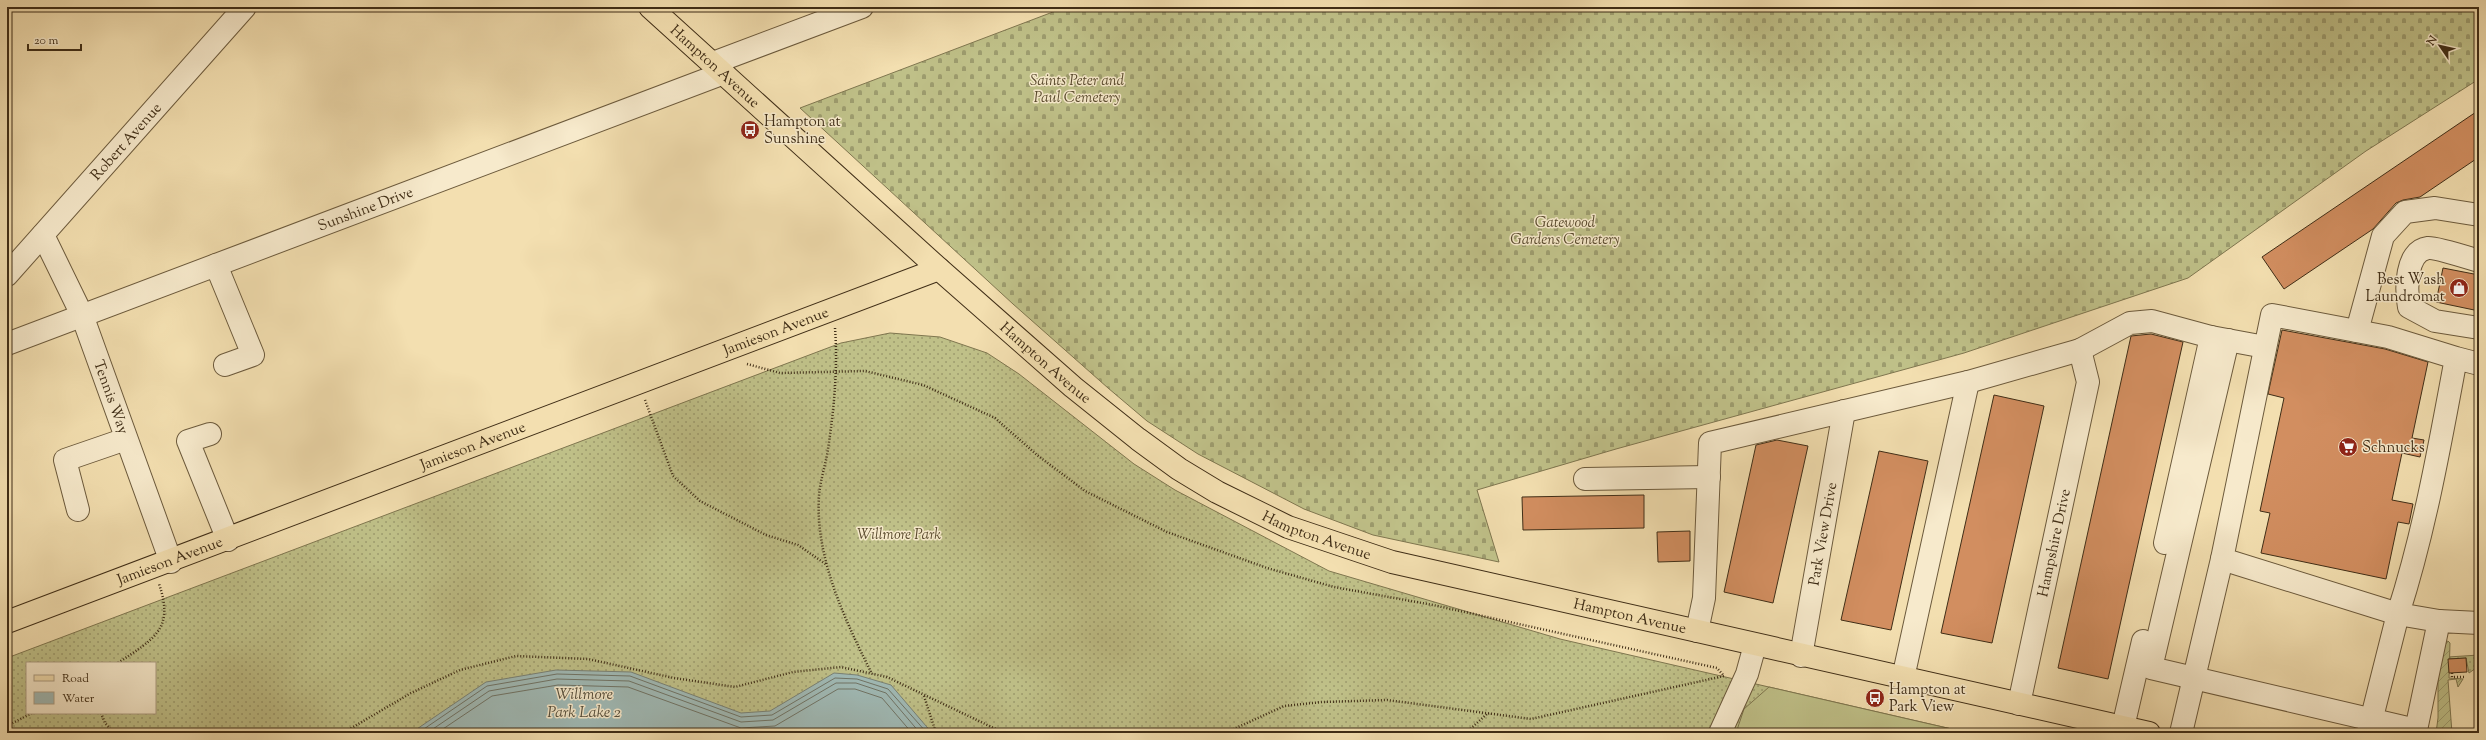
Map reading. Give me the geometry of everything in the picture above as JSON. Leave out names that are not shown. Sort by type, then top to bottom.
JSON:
[{"type":"main road","name":"Hampton Avenue","points":[[650,7],[939,269],[1073,387],[1178,469],[1217,492],[1288,527],[1392,562],[1697,631],[1755,646],[2149,733]]},
{"type":"main road","name":"Jamieson Avenue","points":[[7,622],[163,565],[939,269]]},
{"type":"street","name":"Robert Avenue","points":[[7,275],[245,7]]},
{"type":"street","name":"Sunshine Drive","points":[[7,344],[719,68],[862,7]]},
{"type":"street","points":[[2357,331],[2383,236],[2405,212],[2435,208],[2479,215]]},
{"type":"street","name":"Tennis Way","points":[[43,235],[82,315],[126,438],[163,565]]},
{"type":"street","points":[[2479,261],[2429,248],[2418,252],[2410,266],[2407,294],[2409,307],[2435,321],[2479,328]]},
{"type":"street","points":[[216,264],[253,355],[226,365]]},
{"type":"street","points":[[2181,733],[2196,678],[2222,560],[2272,314],[2388,337],[2479,364]]},
{"type":"street","points":[[1697,631],[1704,598],[1710,443],[1968,382],[2080,350],[2130,324],[2152,321],[2220,339],[2265,347]]},
{"type":"street","points":[[2220,339],[2151,668],[2196,678],[2370,726],[2416,730],[2439,621]]},
{"type":"street","points":[[2123,727],[2220,339]]},
{"type":"street","name":"Hampshire Drive","points":[[2019,704],[2088,382],[2080,350]]},
{"type":"street","points":[[2370,726],[2398,614],[2412,569],[2432,484],[2456,358]]},
{"type":"street","points":[[1903,678],[1968,382]]},
{"type":"street","name":"Park View Drive","points":[[1801,656],[1844,411]]},
{"type":"street","points":[[210,434],[188,441],[228,540]]},
{"type":"street","points":[[78,510],[65,460],[126,438]]},
{"type":"street","points":[[1585,479],[1709,477]]},
{"type":"street","points":[[2222,560],[2398,614],[2439,621],[2479,623]]},
{"type":"street","points":[[1720,733],[1747,674],[1755,646]]},
{"type":"path","points":[[834,308],[836,372],[828,449],[819,496],[821,526],[828,565],[837,596],[873,674]]},
{"type":"path","points":[[743,363],[780,373],[865,371],[923,385],[964,402],[995,418],[1037,455],[1084,491],[1167,532],[1267,568],[1334,587],[1433,605],[1717,668],[1724,676]]},
{"type":"path","points":[[638,383],[673,476],[700,501],[766,535],[798,545],[828,565]]},
{"type":"path","points":[[119,662],[152,638],[165,622],[163,565]]},
{"type":"path","points":[[343,733],[412,693],[460,670],[516,656],[588,659],[674,678],[735,687],[793,672],[841,667],[887,677],[1004,733]]},
{"type":"path","points":[[2452,673],[2452,677],[2464,677],[2463,672]]},
{"type":"path","points":[[1225,733],[1284,706],[1322,702],[1387,700],[1531,719],[1728,676]]},
{"type":"path","points":[[924,696],[936,733]]},
{"type":"path","points":[[1466,733],[1488,713]]},
{"type":"path","points":[[7,726],[30,714]]},
{"type":"path","points":[[101,714],[105,723],[114,733]]},
{"type":"green space","name":"Gatewood Gardens Cemetery","points":[[1066,7],[2479,7],[2479,79],[2366,151],[2188,278],[1964,353],[1616,449],[1477,490],[1499,562],[1373,535],[1304,509],[1198,454],[1147,421],[1013,304],[800,108]]},
{"type":"green space","name":"Willmore Park","points":[[890,333],[940,337],[987,353],[1019,374],[1134,464],[1175,490],[1329,571],[1560,639],[1969,733],[7,733],[7,658],[841,343]]},
{"type":"green space","points":[[2448,641],[2450,643],[2449,678],[2463,679],[2458,687],[2456,679],[2448,680],[2452,733],[2436,733],[2438,718],[2438,676],[2446,642]]},
{"type":"green space","points":[[2479,655],[2479,666],[2469,673],[2466,658],[2448,659],[2448,657]]},
{"type":"green space","points":[[1769,687],[1969,733],[1736,733],[1744,709]]},
{"type":"water","name":"Willmore Park Lake 2","points":[[556,670],[631,672],[741,713],[770,711],[834,673],[857,675],[891,685],[932,733],[411,733],[486,682]]},
{"type":"building","points":[[2479,110],[2479,157],[2420,197],[2403,200],[2396,203],[2373,229],[2284,289],[2262,257]]},
{"type":"building","name":"Best Wash Laundromat","points":[[2443,268],[2479,275],[2479,311],[2436,302]]},
{"type":"building","name":"Schnucks","points":[[2282,330],[2385,349],[2428,362],[2412,438],[2424,440],[2420,457],[2402,453],[2392,500],[2413,504],[2409,524],[2398,522],[2386,579],[2261,553],[2270,513],[2260,511],[2284,398],[2268,394]]},
{"type":"building","points":[[2151,334],[2183,342],[2108,679],[2058,668],[2131,336]]},
{"type":"building","points":[[1994,395],[2044,406],[1992,643],[1941,633]]},
{"type":"building","points":[[1777,440],[1808,446],[1773,603],[1724,592],[1756,445]]},
{"type":"building","points":[[1879,451],[1928,461],[1891,630],[1841,620]]},
{"type":"building","points":[[1644,495],[1644,528],[1523,530],[1522,497]]},
{"type":"building","points":[[1690,531],[1690,561],[1658,562],[1657,532]]},
{"type":"building","points":[[2466,658],[2467,672],[2449,673],[2448,659]]},
{"type":"place","name":"Hampton at Sunshine","points":[[750,130]]},
{"type":"place","name":"Best Wash Laundromat","points":[[2459,288]]},
{"type":"place","name":"Schnucks","points":[[2348,447]]},
{"type":"place","name":"Hampton at Park View","points":[[1875,698]]},
{"type":"park label","name":"Saints Peter and Paul Cemetery","points":[[1077,88]]}]
